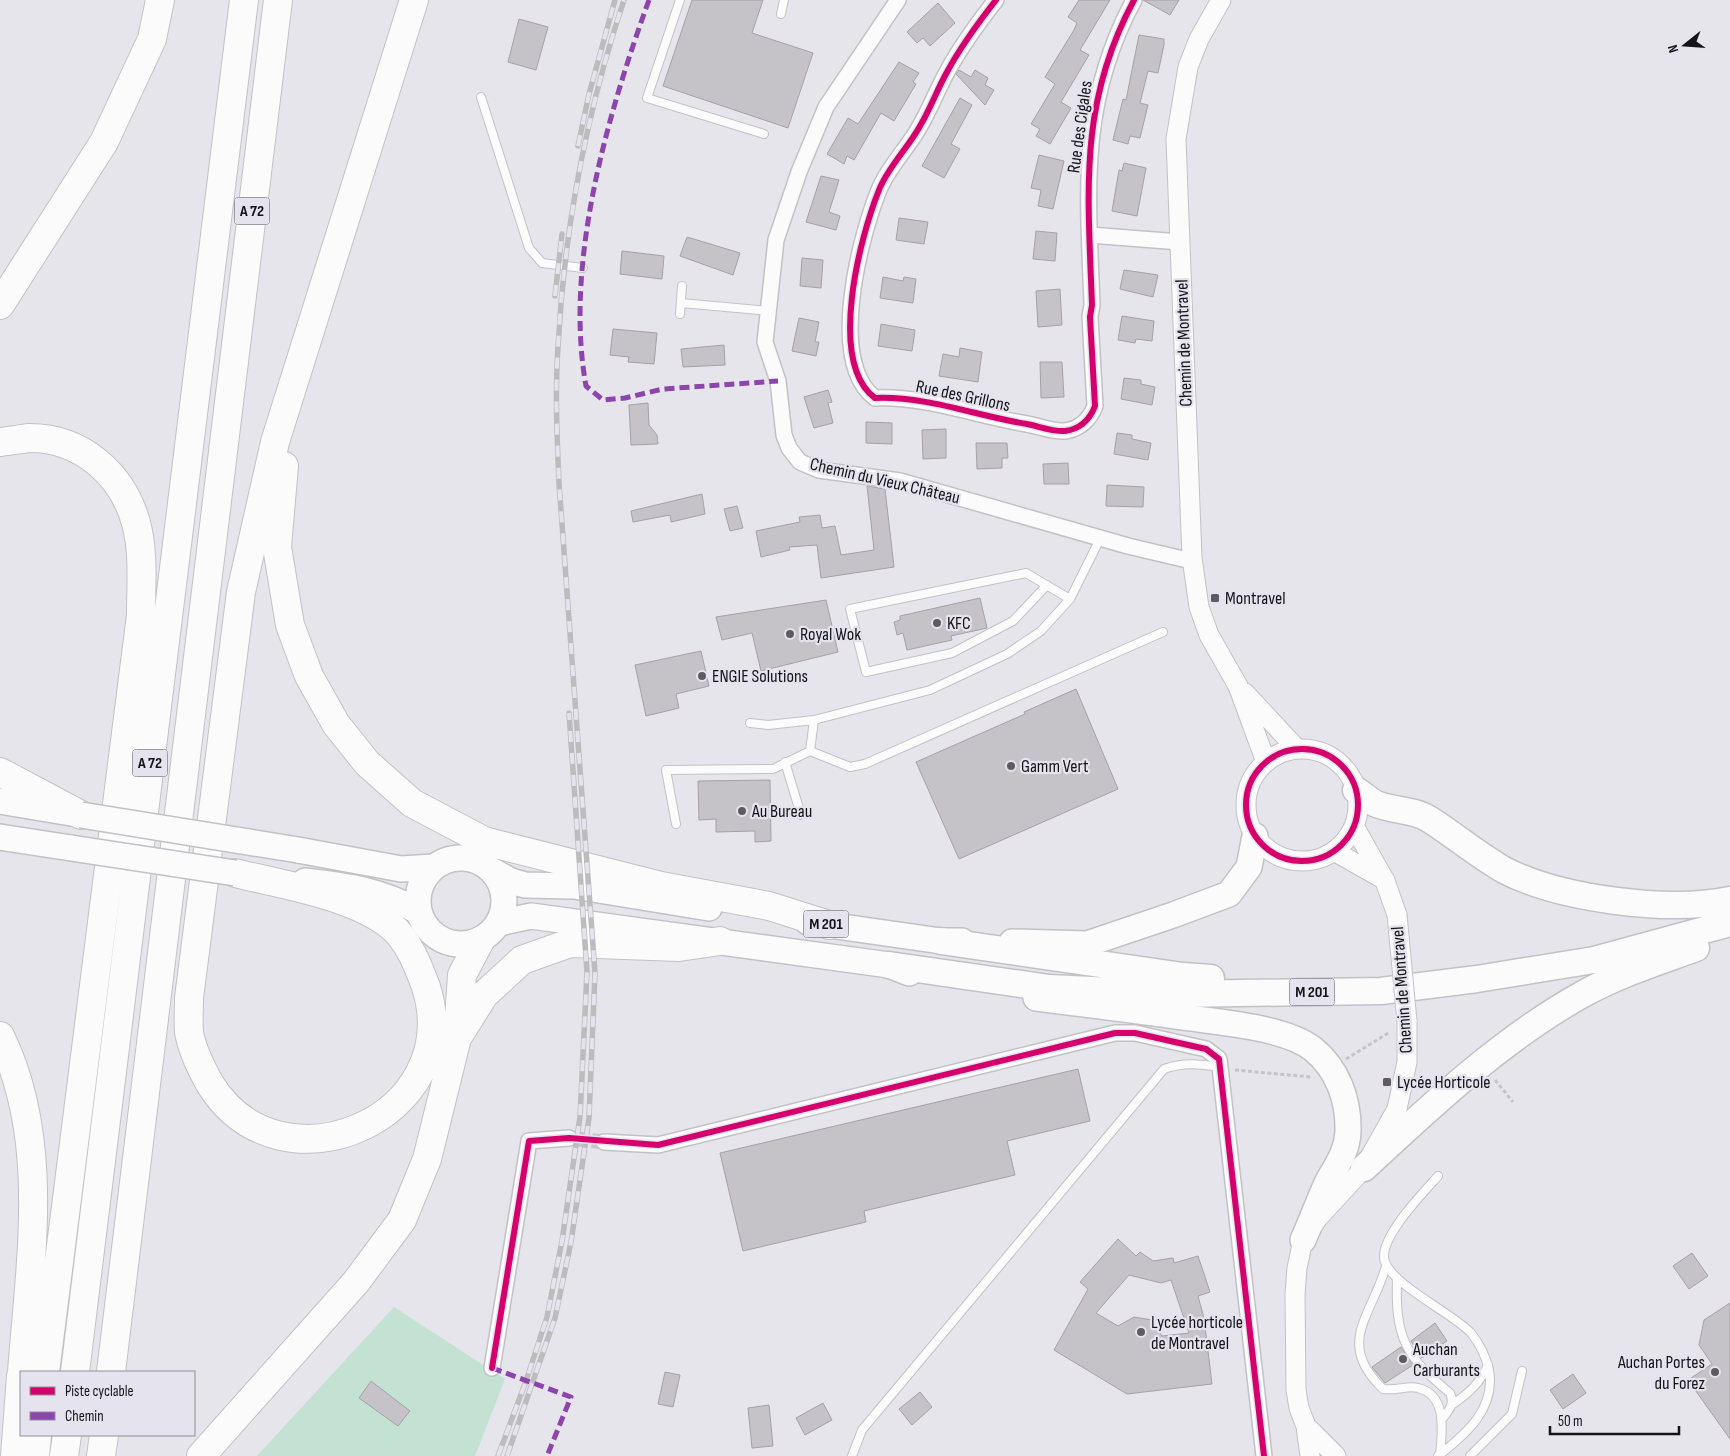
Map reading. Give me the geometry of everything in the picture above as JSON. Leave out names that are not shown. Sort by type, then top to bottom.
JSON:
[{"type":"highway","points":[[0,306],[104,142],[152,39],[160,0]]},
{"type":"highway","name":"A 72","points":[[75,1371],[244,0]]},
{"type":"highway","name":"A 72","points":[[111,1371],[278,0]]},
{"type":"highway","points":[[235,873],[354,904],[392,926],[417,962],[432,1007],[430,1047],[416,1081],[393,1108],[365,1127],[328,1139],[286,1138],[247,1122],[219,1097],[199,1065],[189,1032],[190,988],[241,592],[275,442],[307,346],[414,0]]},
{"type":"highway","points":[[307,346],[286,444],[277,547],[290,625],[309,676],[336,724],[367,763],[412,803],[484,841],[661,886],[769,906],[829,925]]},
{"type":"highway","points":[[0,442],[31,438],[60,442],[84,452],[105,467],[123,492],[136,523],[142,562],[141,615],[45,1371]]},
{"type":"highway","points":[[0,772],[81,815]]},
{"type":"highway","points":[[1356,790],[1375,803],[1427,818],[1504,869],[1537,885],[1611,900],[1646,903],[1682,904],[1730,900]]},
{"type":"highway","name":"M 201","points":[[941,940],[1183,976],[1275,981],[1386,980],[1588,950],[1730,913]]},
{"type":"highway","name":"M 201","points":[[889,965],[1049,988],[1178,994],[1380,991],[1477,979],[1594,960],[1730,923]]},
{"type":"highway","points":[[200,1456],[356,1282],[402,1220],[427,1158],[457,1038],[462,975],[490,932]]},
{"type":"highway","points":[[1364,1168],[1468,1075],[1546,1016],[1584,993],[1620,976],[1730,936]]},
{"type":"highway","points":[[457,1038],[484,995],[522,960],[570,943],[679,947],[720,941]]},
{"type":"highway","points":[[0,1036],[10,1055],[30,1141],[32,1212],[21,1371]]},
{"type":"highway","points":[[15,1456],[20,1388]]},
{"type":"highway","points":[[35,1456],[37,1436]]},
{"type":"highway","points":[[64,1456],[67,1436]]},
{"type":"highway","points":[[101,1456],[104,1436]]},
{"type":"main road","points":[[0,802],[298,850],[401,869],[433,867]]},
{"type":"main road","points":[[941,940],[1087,944],[1228,894],[1249,867],[1255,836]]},
{"type":"main road","points":[[0,837],[235,873],[355,886],[394,898],[419,912]]},
{"type":"main road","points":[[465,857],[480,861],[493,870],[502,884],[505,898],[504,908],[490,932],[469,944],[454,944],[442,940],[430,931],[419,912],[418,901],[420,886],[433,867],[441,862],[465,857]]},
{"type":"main road","name":"M 201","points":[[493,870],[511,882],[574,886],[941,940]]},
{"type":"main road","name":"M 201","points":[[490,932],[531,916],[889,965]]},
{"type":"main road","points":[[889,965],[938,984],[1233,1024],[1273,1032],[1312,1048],[1327,1062],[1341,1085],[1347,1110],[1348,1134],[1342,1159],[1328,1181],[1303,1240]]},
{"type":"street","name":"Chemin du Vieux Château","points":[[898,0],[826,108],[799,172],[776,240],[765,342],[778,381],[784,435],[800,462],[819,470],[900,480],[1128,546],[1183,559],[1192,558]]},
{"type":"street","name":"Rue des Grillons","points":[[996,0],[975,27],[947,71],[920,126],[879,188],[862,246],[849,307],[850,339],[860,383],[875,398],[894,397],[945,406],[1010,422],[1064,431],[1080,426],[1090,418],[1095,406],[1090,317],[1092,305],[1090,235]]},
{"type":"street","name":"Rue des Cigales","points":[[1090,235],[1087,186],[1097,95],[1116,32],[1134,0]]},
{"type":"street","name":"Chemin de Montravel","points":[[1221,0],[1199,39],[1191,60],[1181,103],[1176,139],[1192,558],[1199,606],[1209,635],[1238,686],[1266,762]]},
{"type":"street","points":[[1090,235],[1180,242]]},
{"type":"street","name":"Chemin de Montravel","points":[[1238,686],[1297,749]]},
{"type":"street","points":[[1297,749],[1316,751],[1334,759],[1347,772],[1356,790],[1358,808],[1354,826],[1346,840],[1334,852],[1318,859],[1300,862],[1283,858],[1267,850],[1255,836],[1248,822],[1246,805],[1252,782],[1266,762],[1281,753],[1297,749]]},
{"type":"street","name":"Chemin de Montravel","points":[[1310,1456],[1306,1426],[1299,1408],[1296,1390],[1295,1285],[1303,1240],[1318,1218],[1364,1168],[1397,1109],[1407,1062],[1407,1021],[1397,915],[1385,880],[1354,826]]},
{"type":"street","points":[[1334,852],[1385,880]]},
{"type":"street","points":[[604,1142],[658,1145],[1115,1033],[1135,1033],[1206,1049],[1219,1059],[1264,1456]]},
{"type":"street","points":[[492,1368],[529,1141],[568,1138]]},
{"type":"street","name":"Chemin de Montravel","points":[[1306,1426],[1336,1456]]},
{"type":"lane","points":[[680,0],[648,98],[764,134]]},
{"type":"lane","points":[[781,14],[784,0]]},
{"type":"lane","points":[[481,97],[529,248],[542,263],[583,268]]},
{"type":"lane","points":[[680,314],[682,286]]},
{"type":"lane","points":[[681,303],[769,310]]},
{"type":"lane","points":[[750,723],[768,725],[814,720],[930,690],[1007,654],[1041,631],[1070,599],[1101,537]]},
{"type":"lane","points":[[1047,585],[1013,621],[952,653],[866,672],[850,608],[1026,573],[1047,585],[1070,599]]},
{"type":"lane","points":[[676,824],[666,770],[773,769],[810,750],[850,767],[865,764],[1163,632]]},
{"type":"lane","points":[[810,750],[814,720]]},
{"type":"lane","points":[[786,762],[801,815]]},
{"type":"lane","points":[[852,1456],[862,1430],[1164,1069],[1177,1064],[1193,1063],[1220,1067]]},
{"type":"lane","points":[[1438,1176],[1391,1236],[1384,1256],[1386,1266],[1380,1290],[1360,1331],[1359,1351],[1364,1365],[1383,1389],[1395,1391],[1417,1387],[1426,1391],[1439,1407],[1442,1418],[1439,1455]]},
{"type":"lane","points":[[1386,1266],[1397,1278],[1470,1333],[1481,1349],[1488,1365],[1491,1383],[1489,1399],[1480,1416],[1439,1455]]},
{"type":"lane","points":[[1397,1278],[1398,1321],[1408,1352],[1426,1374],[1450,1393],[1452,1404]]},
{"type":"lane","points":[[1442,1418],[1452,1404],[1474,1388],[1482,1379],[1488,1365]]},
{"type":"lane","points":[[1470,1456],[1512,1414],[1522,1371]]},
{"type":"path","points":[[1490,1075],[1513,1102]]},
{"type":"green space","points":[[394,1307],[505,1379],[475,1456],[257,1456]]},
{"type":"building","points":[[692,0],[763,0],[752,33],[813,53],[788,128],[663,86]]},
{"type":"building","points":[[1079,0],[1110,0],[1080,50],[1089,55],[1061,102],[1071,108],[1050,144],[1036,136],[1040,129],[1031,124],[1055,84],[1045,77],[1074,30],[1077,23],[1068,17]]},
{"type":"building","points":[[1143,0],[1179,0],[1170,15]]},
{"type":"building","points":[[938,3],[955,23],[930,46],[923,38],[917,43],[907,32]]},
{"type":"building","points":[[519,19],[548,27],[536,70],[508,62]]},
{"type":"building","points":[[1139,35],[1164,39],[1164,45],[1158,73],[1148,71],[1140,103],[1148,105],[1140,138],[1130,136],[1128,144],[1113,140],[1123,99],[1126,100]]},
{"type":"building","points":[[899,62],[919,73],[913,82],[916,84],[894,121],[881,113],[854,160],[847,156],[844,164],[827,154],[848,118],[858,124]]},
{"type":"building","points":[[959,70],[971,77],[975,70],[988,78],[985,85],[994,90],[985,105],[956,74]]},
{"type":"building","points":[[960,98],[972,105],[951,144],[960,149],[944,178],[922,166]]},
{"type":"building","points":[[1039,155],[1064,161],[1053,209],[1038,206],[1041,190],[1031,188]]},
{"type":"building","points":[[1124,163],[1146,168],[1137,216],[1112,211],[1119,170],[1122,171]]},
{"type":"building","points":[[821,176],[839,180],[829,212],[840,216],[836,230],[806,222]]},
{"type":"building","points":[[899,218],[928,222],[924,244],[896,240]]},
{"type":"building","points":[[1036,231],[1057,233],[1055,261],[1033,259]]},
{"type":"building","points":[[687,237],[740,253],[733,275],[680,256]]},
{"type":"building","points":[[622,251],[664,256],[662,279],[620,274]]},
{"type":"building","points":[[802,258],[823,260],[821,288],[800,286]]},
{"type":"building","points":[[1124,270],[1158,275],[1153,297],[1120,289]]},
{"type":"building","points":[[883,277],[903,281],[904,277],[916,279],[913,303],[880,298]]},
{"type":"building","points":[[1060,289],[1062,325],[1038,327],[1036,291]]},
{"type":"building","points":[[1122,316],[1154,321],[1152,341],[1136,339],[1135,343],[1118,340]]},
{"type":"building","points":[[799,318],[819,322],[815,342],[819,342],[816,356],[792,351]]},
{"type":"building","points":[[881,324],[915,330],[912,351],[878,346]]},
{"type":"building","points":[[613,329],[657,333],[654,364],[628,362],[629,357],[610,355]]},
{"type":"building","points":[[724,345],[725,365],[683,367],[681,349]]},
{"type":"building","points":[[960,348],[982,352],[978,382],[939,376],[943,354],[959,357]]},
{"type":"building","points":[[1040,362],[1062,362],[1064,397],[1041,398]]},
{"type":"building","points":[[1124,378],[1141,380],[1141,384],[1155,387],[1152,405],[1121,399]]},
{"type":"building","points":[[828,390],[832,402],[828,403],[833,423],[814,428],[804,397]]},
{"type":"building","points":[[648,403],[649,425],[657,435],[658,444],[631,445],[629,405]]},
{"type":"building","points":[[866,422],[892,423],[892,444],[866,443]]},
{"type":"building","points":[[946,429],[946,458],[923,459],[922,430]]},
{"type":"building","points":[[1117,433],[1132,435],[1132,439],[1151,443],[1148,460],[1114,454]]},
{"type":"building","points":[[976,443],[1007,443],[1008,458],[1002,458],[1002,468],[977,469]]},
{"type":"building","points":[[1068,463],[1069,484],[1044,484],[1043,464]]},
{"type":"building","points":[[1107,485],[1144,487],[1143,507],[1106,506]]},
{"type":"building","points":[[867,486],[885,489],[894,567],[821,578],[817,545],[789,547],[790,550],[761,557],[756,531],[800,522],[799,517],[820,515],[822,528],[835,526],[841,555],[874,550]]},
{"type":"building","points":[[702,494],[705,514],[671,522],[670,515],[633,522],[631,511]]},
{"type":"building","points":[[737,506],[743,528],[730,531],[724,509]]},
{"type":"building","points":[[980,598],[987,628],[951,636],[952,640],[907,650],[903,633],[897,635],[894,622],[900,620],[900,616]]},
{"type":"building","points":[[826,600],[838,652],[761,671],[752,633],[722,640],[716,617]]},
{"type":"building","points":[[701,651],[709,686],[676,694],[679,708],[646,716],[635,665]]},
{"type":"building","points":[[1076,689],[1118,789],[959,859],[916,762],[1025,714],[1024,712]]},
{"type":"building","points":[[770,780],[771,841],[755,842],[755,831],[716,832],[716,819],[699,820],[698,781]]},
{"type":"building","points":[[1078,1069],[1090,1121],[1007,1141],[1015,1175],[864,1211],[866,1222],[743,1251],[720,1153]]},
{"type":"building","points":[[1118,1239],[1136,1256],[1140,1252],[1153,1261],[1173,1258],[1174,1263],[1198,1256],[1210,1292],[1198,1296],[1204,1318],[1212,1384],[1127,1394],[1054,1350],[1088,1289],[1080,1282]],"holes":[[[1129,1275],[1161,1283],[1171,1280],[1189,1333],[1162,1336],[1152,1320],[1134,1317],[1118,1326],[1096,1313]]]},
{"type":"building","points":[[1692,1253],[1708,1276],[1689,1289],[1673,1266]]},
{"type":"building","name":"Auchan Portes du Forez","points":[[1730,1303],[1730,1439],[1688,1380],[1712,1364],[1699,1345],[1704,1320]]},
{"type":"building","points":[[1435,1323],[1447,1341],[1422,1358],[1411,1341]]},
{"type":"building","points":[[1401,1347],[1413,1365],[1385,1383],[1372,1367]]},
{"type":"building","points":[[665,1372],[680,1375],[673,1407],[658,1404]]},
{"type":"building","points":[[1573,1374],[1586,1393],[1563,1409],[1550,1390]]},
{"type":"building","points":[[371,1381],[410,1411],[398,1426],[359,1398]]},
{"type":"building","points":[[920,1392],[932,1407],[912,1425],[899,1409]]},
{"type":"building","points":[[823,1403],[832,1420],[805,1435],[796,1418]]},
{"type":"building","points":[[769,1405],[773,1446],[752,1448],[748,1408]]},
{"type":"tunnel","points":[[569,1138],[604,1142]]},
{"type":"railway","points":[[578,146],[589,94],[615,0]]},
{"type":"railway","points":[[507,1456],[555,1318],[571,1242],[589,1118],[595,973],[559,483],[557,364],[566,259],[579,171],[599,85],[624,0]]},
{"type":"railway","points":[[555,296],[562,234]]},
{"type":"railway","points":[[498,1456],[547,1317],[562,1241],[580,1117],[587,972],[569,713]]},
{"type":"marked path","points":[[649,0],[618,92],[605,141],[585,241],[581,291],[581,339],[586,386],[603,400],[625,398],[663,389],[778,381]]},
{"type":"marked path","points":[[492,1368],[571,1397],[547,1456]]},
{"type":"cycle path","points":[[996,0],[958,53],[920,126],[888,173],[879,190],[864,237],[852,298],[850,329],[853,357],[861,381],[875,398],[894,398],[933,403],[1060,431],[1080,426],[1095,406],[1090,317],[1092,305],[1089,224],[1090,149],[1095,112],[1103,76],[1116,38],[1134,0]]},
{"type":"cycle path","points":[[1302,749],[1323,753],[1341,766],[1354,784],[1358,805],[1354,826],[1341,844],[1323,857],[1302,861],[1281,857],[1263,844],[1250,826],[1246,805],[1250,784],[1263,766],[1281,753],[1302,749]]},
{"type":"cycle path","points":[[492,1368],[529,1141],[569,1138],[658,1145],[1115,1033],[1135,1033],[1206,1049],[1219,1059],[1264,1456]]},
{"type":"place","name":"Montravel","points":[[1215,598]]},
{"type":"place","name":"KFC","points":[[937,623]]},
{"type":"place","name":"Royal Wok","points":[[790,634]]},
{"type":"place","name":"ENGIE Solutions","points":[[702,676]]},
{"type":"place","name":"Gamm Vert","points":[[1011,766]]},
{"type":"place","name":"Au Bureau","points":[[742,811]]},
{"type":"place","name":"Lycée Horticole","points":[[1387,1082]]},
{"type":"place","name":"Lycée horticole de Montravel","points":[[1141,1332]]},
{"type":"place","name":"Auchan Carburants","points":[[1403,1359]]},
{"type":"place","name":"Auchan Portes du Forez","points":[[1715,1372]]}]
